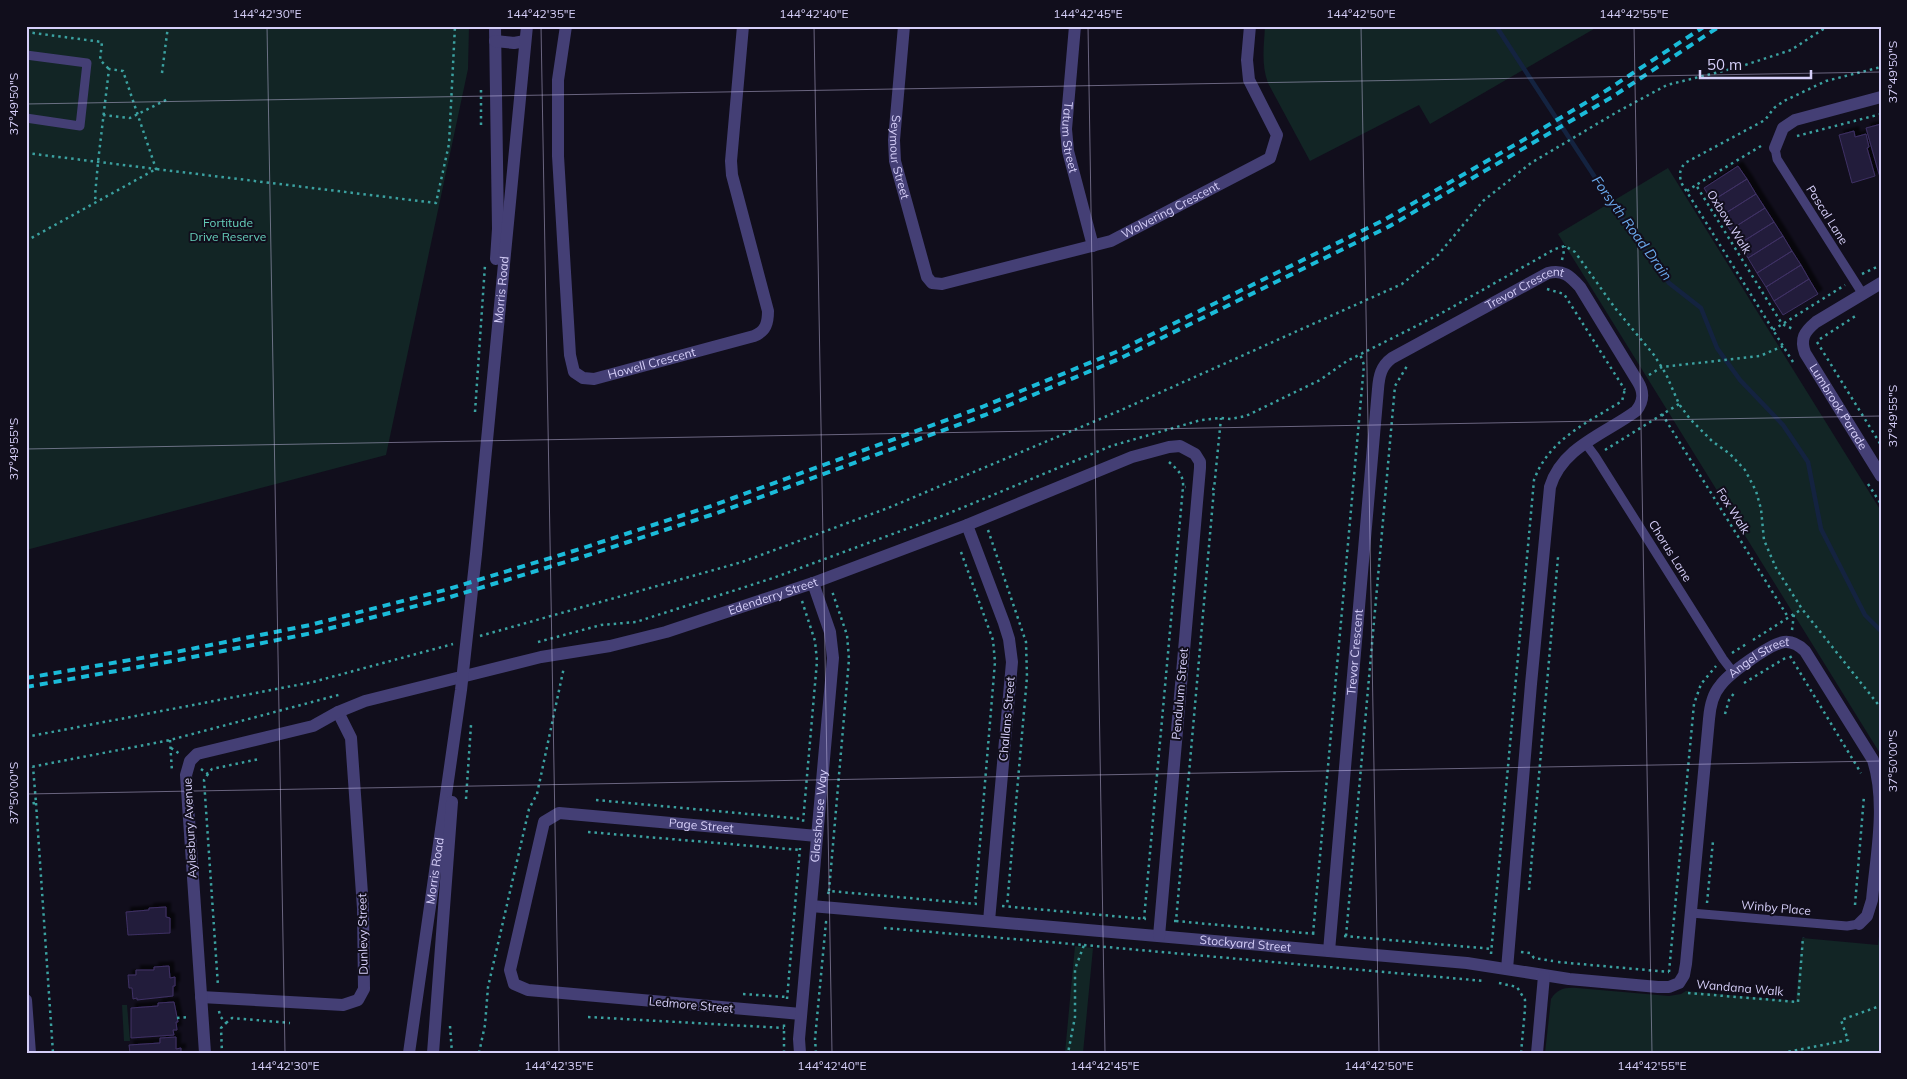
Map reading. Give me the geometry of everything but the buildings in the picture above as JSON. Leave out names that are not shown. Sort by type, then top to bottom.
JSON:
[{"type":"street","name":"Morris Road","points":[[476,554],[498,229],[495,26]]},
{"type":"street","name":"Morris Road","points":[[409,1053],[460,690],[476,554],[527,26]]},
{"type":"street","name":"Howell Crescent","points":[[566,26],[558,80],[558,156],[570,355],[574,372],[583,378],[594,379],[754,336],[762,333],[768,322],[768,311],[732,175],[731,161],[743,26]]},
{"type":"street","name":"Seymour Street","points":[[904,26],[894,140],[895,161],[922,265],[932,283]]},
{"type":"street","name":"Tatum Street","points":[[1075,26],[1066,130],[1068,151],[1093,246]]},
{"type":"street","name":"Wolvering Crescent","points":[[932,283],[952,283],[1111,241],[1270,158],[1277,135],[1249,80],[1247,60],[1250,26]]},
{"type":"street","points":[[494,41],[525,41]]},
{"type":"street","points":[[1774,148],[1783,128],[1795,120],[1881,97]]},
{"type":"street","name":"Trevor Crescent","points":[[1328,951],[1381,371],[1386,362],[1392,358],[1548,273],[1563,272],[1580,287],[1642,390],[1642,401],[1636,411],[1567,456],[1556,470],[1550,487],[1530,684],[1507,969]]},
{"type":"street","points":[[1804,334],[1816,322],[1881,283]]},
{"type":"street","name":"Lumbrook Parade","points":[[1804,334],[1803,346],[1805,353],[1881,476]]},
{"type":"street","name":"Edenderry Street","points":[[338,712],[365,701],[541,657],[610,646],[666,632],[815,589],[1132,457],[1176,446],[1185,447],[1195,454]]},
{"type":"street","name":"Pendulum Street","points":[[1159,936],[1200,462],[1195,454]]},
{"type":"street","name":"Challans Street","points":[[967,525],[1009,638],[1012,662],[989,921]]},
{"type":"street","name":"Glasshouse Way","points":[[800,1053],[833,658],[830,632],[815,589]]},
{"type":"street","name":"Angel Street","points":[[1680,983],[1686,964],[1710,706],[1719,687],[1733,672],[1773,646],[1785,642],[1790,649],[1801,646],[1805,651],[1873,760],[1878,776],[1880,803],[1872,900],[1868,916],[1856,925]]},
{"type":"street","name":"Morris Road","points":[[433,1053],[460,690]]},
{"type":"street","name":"Aylesbury Avenue","points":[[205,1053],[186,776],[187,766],[197,754],[313,726],[338,712]]},
{"type":"street","name":"Dunlevy Street","points":[[201,997],[343,1005],[358,1000],[364,989],[363,908],[350,738],[338,712]]},
{"type":"street","name":"Page Street","points":[[580,995],[528,990],[514,984],[510,970],[544,822],[559,813],[817,836]]},
{"type":"street","name":"Stockyard Street","points":[[811,906],[1467,963],[1544,976],[1658,987],[1668,987],[1680,983]]},
{"type":"street","points":[[1536,1053],[1544,976]]},
{"type":"street","name":"Ledmore Street","points":[[580,995],[802,1014]]},
{"type":"street","points":[[26,1000],[30,1053]]},
{"type":"lane","points":[[26,55],[87,63],[80,126],[26,118]]},
{"type":"lane","name":"Pascal Lane","points":[[1774,148],[1777,159],[1862,293]]},
{"type":"lane","name":"Chorus Lane","points":[[1586,444],[1596,456],[1733,672]]},
{"type":"lane","name":"Winby Place","points":[[1691,913],[1856,925]]},
{"type":"path","points":[[162,73],[168,26]]},
{"type":"path","points":[[26,152],[436,203],[449,144],[455,26]]},
{"type":"path","points":[[476,637],[742,562],[888,508],[1119,411],[1367,300],[1402,284],[1438,255],[1483,201],[1531,162],[1667,85],[1740,67],[1791,50],[1828,26]]},
{"type":"path","points":[[26,32],[102,42],[100,60],[109,69],[123,71],[156,169]]},
{"type":"path","points":[[1793,362],[1686,191],[1680,178],[1681,168],[1685,163],[1765,120],[1774,108],[1784,100],[1826,82],[1881,67]]},
{"type":"path","points":[[96,202],[98,162],[109,69]]},
{"type":"path","points":[[481,83],[482,131]]},
{"type":"path","points":[[103,115],[130,118],[168,99]]},
{"type":"path","points":[[1795,137],[1881,114]]},
{"type":"path","name":"Oxbow Walk","points":[[1774,148],[1759,146],[1696,185],[1782,324]]},
{"type":"path","points":[[26,241],[156,169]]},
{"type":"path","points":[[1686,191],[1696,185]]},
{"type":"path","points":[[534,644],[601,625],[636,622],[773,578],[947,514],[1111,446],[1201,420],[1231,419],[1246,416],[1320,380],[1360,354],[1440,314],[1555,248],[1565,246],[1575,252],[1614,308],[1662,367],[1679,404],[1700,431],[1730,454],[1745,470],[1752,481],[1761,510],[1764,540],[1768,553],[1802,609],[1881,708]]},
{"type":"path","points":[[475,416],[474,400],[480,350],[485,256]]},
{"type":"path","points":[[1773,330],[1881,264]]},
{"type":"path","points":[[1546,289],[1564,294],[1625,390]]},
{"type":"path","points":[[1865,310],[1816,341],[1881,445]]},
{"type":"path","points":[[1782,324],[1804,334]]},
{"type":"path","points":[[1662,367],[1760,356],[1782,346]]},
{"type":"path","points":[[1313,934],[1364,365],[1360,354]]},
{"type":"path","points":[[1346,936],[1395,386],[1408,364]]},
{"type":"path","points":[[1596,456],[1679,404]]},
{"type":"path","name":"Fox Walk","points":[[1662,414],[1788,618],[1802,609]]},
{"type":"path","points":[[816,1053],[829,891],[1176,921],[1221,418]]},
{"type":"path","points":[[1144,919],[1184,481],[1180,471],[1168,461],[1161,463]]},
{"type":"path","points":[[1865,479],[1881,504]]},
{"type":"path","points":[[1183,487],[1214,489]]},
{"type":"path","points":[[947,514],[953,530]]},
{"type":"path","points":[[972,537],[996,527]]},
{"type":"path","points":[[961,552],[992,640],[996,662],[974,904]]},
{"type":"path","points":[[1529,892],[1559,556]]},
{"type":"path","points":[[784,1053],[785,1013],[817,662],[815,641],[802,600],[815,589],[831,590]]},
{"type":"path","points":[[26,737],[313,682],[457,642]]},
{"type":"path","points":[[1724,718],[1729,700],[1738,688],[1790,649],[1856,764],[1862,779]]},
{"type":"path","points":[[479,1053],[485,1025],[488,987],[529,810],[537,794],[562,683],[565,661],[564,653]]},
{"type":"path","points":[[26,768],[170,740],[343,694]]},
{"type":"path","points":[[33,767],[52,1053]]},
{"type":"path","points":[[208,774],[204,780],[218,998],[220,1016],[226,1023]]},
{"type":"path","points":[[1856,925],[1864,787]]},
{"type":"path","points":[[596,800],[803,819]]},
{"type":"path","points":[[26,804],[36,803]]},
{"type":"path","points":[[588,832],[800,850]]},
{"type":"path","points":[[1706,914],[1713,836]]},
{"type":"path","points":[[826,922],[836,923]]},
{"type":"path","points":[[876,927],[1488,981]]},
{"type":"path","name":"Wandana Walk","points":[[1680,983],[1687,992],[1798,1002],[1804,937]]},
{"type":"path","points":[[1068,1053],[1075,1017],[1075,970],[1084,946]]},
{"type":"path","points":[[1782,1053],[1848,1040],[1841,1020],[1877,1007],[1881,1009],[1881,1002]]},
{"type":"path","points":[[177,1018],[188,1017]]},
{"type":"path","points":[[588,1017],[784,1028]]},
{"type":"path","points":[[222,1053],[221,1028],[232,1018],[290,1023]]},
{"type":"green space","name":"Fortitude Drive Reserve","points":[[26,26],[469,26],[468,69],[386,455],[26,550]]},
{"type":"green space","points":[[1265,26],[1599,26],[1430,124],[1419,105],[1310,161],[1268,83],[1264,62]]},
{"type":"green space","points":[[1668,168],[1881,511],[1881,755],[1558,234]]},
{"type":"green space","points":[[1881,919],[1881,1053],[1545,1053],[1551,999],[1562,989],[1577,988],[1669,996],[1686,991],[1796,1001],[1802,938],[1878,945]]},
{"type":"green space","points":[[1075,946],[1093,948],[1083,1053],[1065,1053]]},
{"type":"green space","points":[[122,1005],[127,1005],[130,1041],[124,1041]]},
{"type":"waterway","name":"Forsyth Road Drain","points":[[1496,26],[1623,220],[1669,283],[1701,308],[1717,348],[1740,380],[1783,425],[1808,462],[1821,529],[1865,615],[1881,631]]},
{"type":"railway","points":[[26,678],[176,652],[310,625],[445,590],[580,549],[714,505],[982,407],[1116,352],[1384,220],[1607,90],[1705,26]]},
{"type":"railway","points":[[26,687],[178,660],[312,633],[447,598],[717,513],[985,415],[1119,359],[1388,227],[1612,97],[1720,26]]}]
